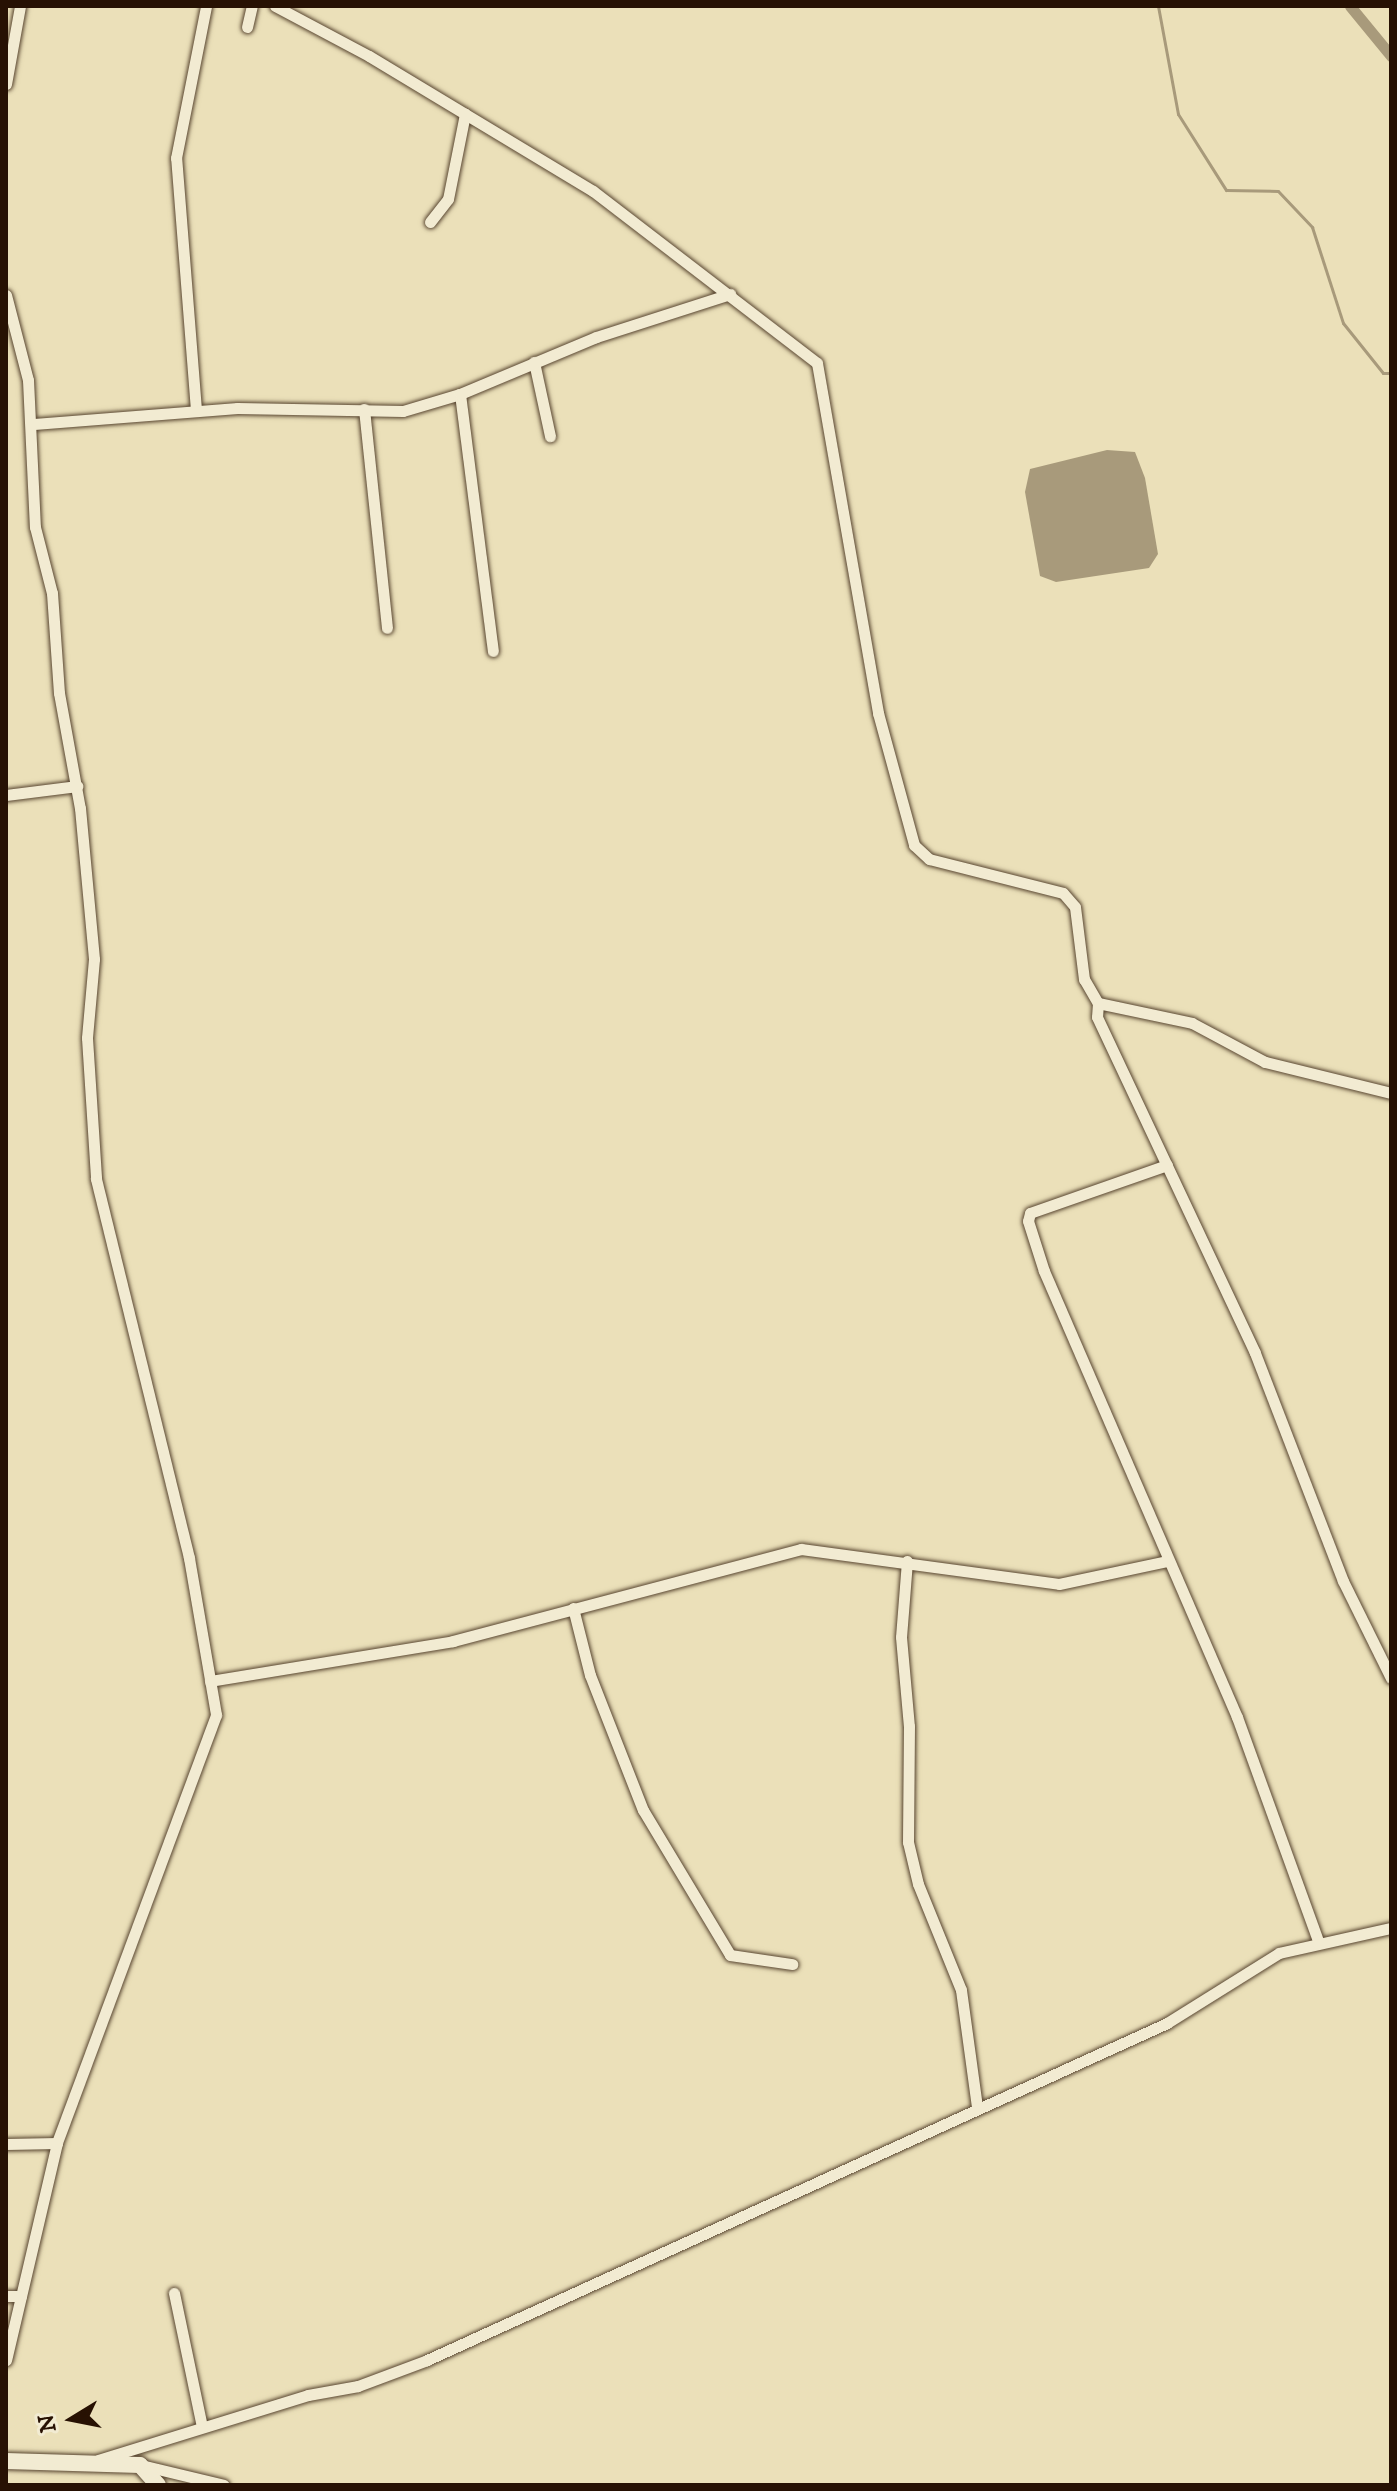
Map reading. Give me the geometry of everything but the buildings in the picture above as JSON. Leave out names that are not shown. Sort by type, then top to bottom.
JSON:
[{"type":"street","points":[[6,84],[20,6]]},
{"type":"street","points":[[196,410],[176,158],[206,6]]},
{"type":"street","points":[[247,27],[252,6]]},
{"type":"street","points":[[275,6],[593,191],[817,363],[878,713],[914,845],[929,859],[1063,893],[1075,907],[1084,979],[1098,1003],[1097,1017],[1255,1353],[1343,1581],[1391,1678]]},
{"type":"street","points":[[430,222],[448,199],[465,114]]},
{"type":"street","points":[[34,424],[196,410],[403,411],[460,394],[534,362],[730,294]]},
{"type":"street","points":[[6,295],[34,424],[35,527],[52,593],[59,693],[77,786],[94,959],[87,1038],[96,1179],[189,1558],[216,1715],[209,1743],[57,2143],[6,2360]]},
{"type":"street","points":[[534,362],[550,436]]},
{"type":"street","points":[[460,394],[493,651]]},
{"type":"street","points":[[364,409],[387,628]]},
{"type":"street","points":[[6,795],[77,786]]},
{"type":"street","points":[[1098,1003],[1192,1023],[1265,1062],[1391,1093]]},
{"type":"street","points":[[1167,1165],[1030,1213],[1028,1221],[1167,1561],[1237,1717],[1318,1941]]},
{"type":"street","points":[[210,1681],[380,1657],[801,1549],[1059,1584],[1167,1561]]},
{"type":"street","points":[[907,1561],[901,1637],[910,1741],[908,1842],[918,1884],[961,1990],[977,2107]]},
{"type":"street","points":[[573,1608],[590,1675],[643,1810],[730,1955],[792,1964]]},
{"type":"street","points":[[98,2460],[308,2395],[358,2386],[427,2360],[1167,2023],[1279,1953],[1318,1941],[1391,1928]]},
{"type":"street","points":[[6,2144],[57,2143]]},
{"type":"street","points":[[174,2293],[202,2427]]},
{"type":"street","points":[[6,2296],[21,2296]]},
{"type":"street","points":[[6,2461],[98,2460],[140,2465],[224,2485]]},
{"type":"street","points":[[140,2465],[158,2485]]},
{"type":"shaded area","points":[[1107,450],[1135,452],[1145,478],[1158,554],[1149,568],[1056,582],[1040,576],[1025,492],[1030,469]]},
{"type":"waterway","points":[[1158,6],[1178,114],[1226,190],[1278,191],[1312,227],[1343,323],[1383,373],[1391,373]]},
{"type":"waterway","points":[[1350,6],[1391,56]]}]
